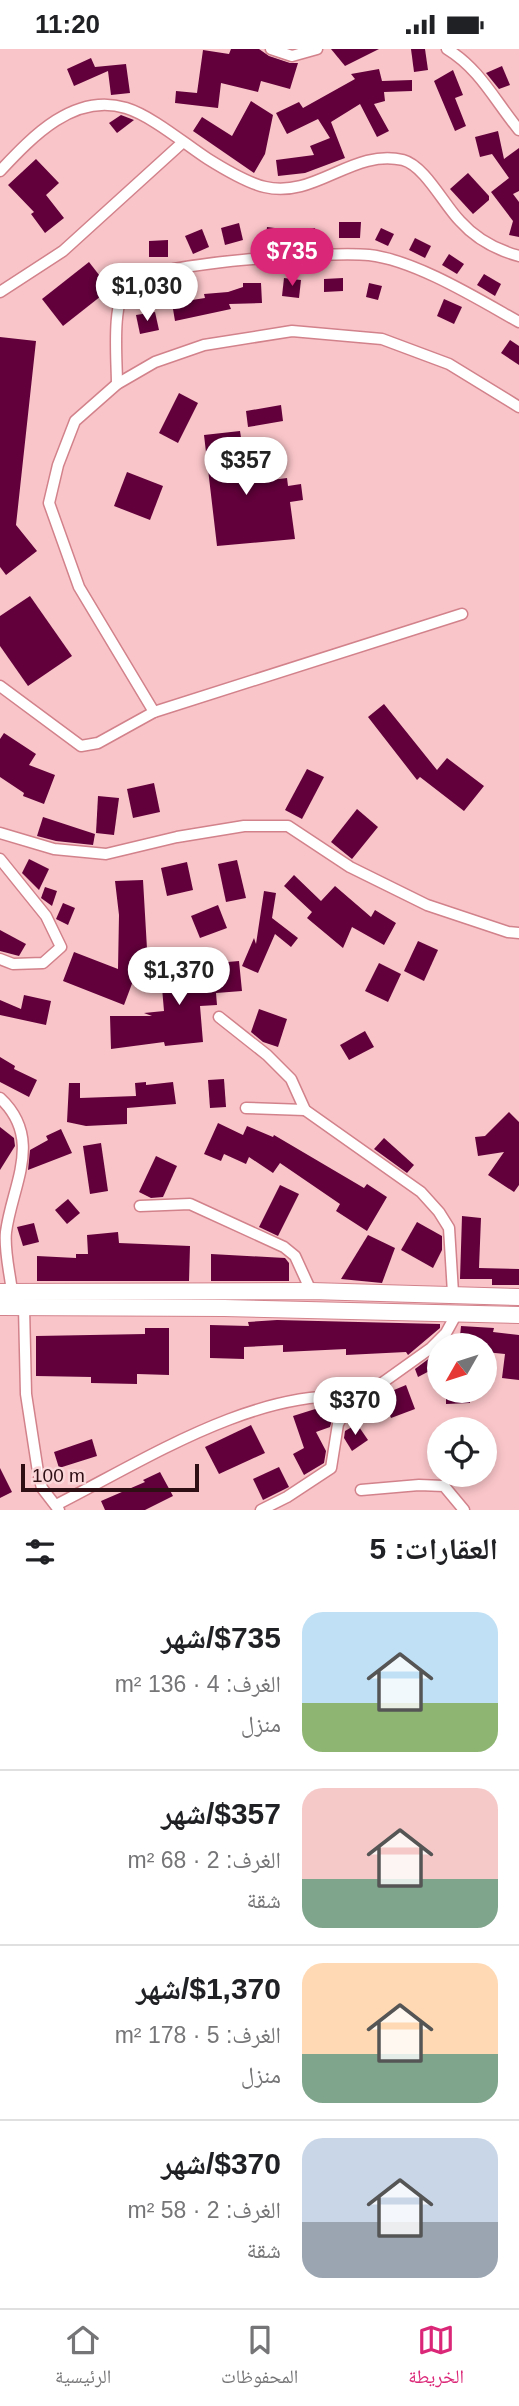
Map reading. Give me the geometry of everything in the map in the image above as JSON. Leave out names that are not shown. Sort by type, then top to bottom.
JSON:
[{"type":"street","points":[[271,49],[292,56],[317,49]]},
{"type":"street","points":[[447,49],[466,60],[481,76],[519,130]]},
{"type":"street","points":[[0,171],[27,142],[60,115],[105,105],[127,109],[219,166],[265,187],[298,188],[364,159],[403,160],[420,168],[462,224],[497,250],[519,256]]},
{"type":"street","points":[[0,292],[63,251],[182,143]]},
{"type":"street","points":[[117,384],[118,304],[127,285],[147,274],[197,266],[369,255],[434,276],[519,322]]},
{"type":"street","points":[[154,712],[79,587],[49,503],[58,465],[75,421],[117,384],[155,362],[204,345],[292,331],[382,339],[449,363],[519,407]]},
{"type":"street","points":[[0,686],[81,746],[98,743],[154,712],[462,614]]},
{"type":"street","points":[[0,833],[54,849],[106,854],[177,837],[244,826],[288,826],[350,867],[426,905],[508,932],[519,933]]},
{"type":"street","points":[[0,859],[46,916],[61,947],[43,963],[13,964],[0,959]]},
{"type":"street","points":[[219,1017],[267,1055],[291,1079],[305,1110],[421,1192],[439,1212],[449,1228],[453,1293]]},
{"type":"street","points":[[0,1098],[9,1106],[22,1137],[23,1171],[6,1233],[6,1292],[311,1291],[519,1297]]},
{"type":"street","points":[[246,1108],[305,1110]]},
{"type":"street","points":[[140,1206],[190,1204],[273,1242],[295,1257],[311,1291]]},
{"type":"street","points":[[0,1307],[519,1315]]},
{"type":"street","points":[[24,1307],[26,1394],[38,1472],[42,1488],[58,1508],[202,1431],[294,1399],[330,1394],[359,1397]]},
{"type":"street","points":[[261,1510],[297,1491],[331,1468],[338,1424],[346,1408],[431,1348],[446,1333],[457,1313]]},
{"type":"street","points":[[361,1490],[419,1485],[444,1486],[464,1510]]},
{"type":"building","points":[[231,49],[259,49],[269,56],[298,63],[290,89],[261,81],[258,92],[221,83],[218,108],[175,103],[176,91],[197,93],[203,50],[229,54]]},
{"type":"building","points":[[331,49],[379,49],[345,66]]},
{"type":"building","points":[[411,49],[425,49],[428,70],[414,72]]},
{"type":"building","points":[[91,58],[95,67],[126,64],[130,93],[111,95],[108,71],[74,86],[67,69]]},
{"type":"building","points":[[502,66],[510,85],[499,89],[486,73]]},
{"type":"building","points":[[379,69],[382,81],[412,80],[412,91],[384,92],[385,101],[374,104],[389,131],[377,137],[360,104],[331,122],[345,158],[305,173],[278,176],[276,160],[314,155],[310,146],[330,138],[318,119],[287,134],[276,113],[299,102],[303,108],[355,79],[351,74]]},
{"type":"building","points":[[453,70],[463,95],[455,98],[466,126],[455,131],[434,81]]},
{"type":"building","points":[[251,101],[273,115],[265,154],[254,173],[193,131],[202,117],[232,136]]},
{"type":"building","points":[[121,115],[134,120],[117,133],[109,123]]},
{"type":"building","points":[[498,131],[504,159],[519,148],[519,191],[513,194],[519,202],[519,237],[509,235],[513,221],[491,192],[509,178],[492,154],[480,157],[475,137]]},
{"type":"building","points":[[36,159],[59,183],[46,195],[64,218],[45,233],[31,214],[34,212],[8,185]]},
{"type":"building","points":[[468,173],[489,196],[489,200],[473,214],[450,189]]},
{"type":"building","points":[[339,222],[361,222],[360,238],[339,238]]},
{"type":"building","points":[[239,223],[243,240],[225,245],[221,228]]},
{"type":"building","points":[[267,227],[298,231],[315,228],[315,242],[283,242],[283,245],[265,243]]},
{"type":"building","points":[[381,228],[394,234],[388,246],[375,240]]},
{"type":"building","points":[[202,229],[209,247],[193,254],[185,236]]},
{"type":"building","points":[[415,238],[431,246],[425,258],[409,250]]},
{"type":"building","points":[[168,240],[168,257],[149,257],[149,241]]},
{"type":"building","points":[[449,254],[464,264],[457,274],[442,265]]},
{"type":"building","points":[[89,262],[110,289],[63,326],[42,299]]},
{"type":"building","points":[[484,274],[501,284],[495,296],[477,285]]},
{"type":"building","points":[[284,278],[301,280],[299,298],[282,296]]},
{"type":"building","points":[[343,278],[343,291],[324,292],[324,279]]},
{"type":"building","points":[[243,283],[261,283],[262,303],[229,304],[231,309],[175,321],[172,303],[205,298],[204,294],[228,292],[243,287]]},
{"type":"building","points":[[369,283],[382,286],[378,300],[366,297]]},
{"type":"building","points":[[444,299],[462,307],[454,324],[437,316]]},
{"type":"building","points":[[155,312],[159,330],[140,334],[136,315]]},
{"type":"building","points":[[0,337],[36,341],[16,525],[37,551],[6,575],[0,567]]},
{"type":"building","points":[[510,340],[519,346],[519,365],[501,353]]},
{"type":"building","points":[[179,393],[198,403],[178,443],[159,433]]},
{"type":"building","points":[[281,405],[283,421],[248,427],[246,411]]},
{"type":"building","points":[[240,431],[248,483],[287,478],[288,486],[301,484],[303,500],[290,502],[295,539],[217,546],[204,435]]},
{"type":"building","points":[[127,472],[163,486],[150,520],[114,506]]},
{"type":"building","points":[[30,596],[72,656],[28,686],[0,646],[0,616]]},
{"type":"building","points":[[384,704],[437,770],[447,758],[484,786],[464,811],[420,777],[417,780],[368,717]]},
{"type":"building","points":[[4,733],[36,754],[29,765],[55,775],[44,804],[23,796],[24,793],[0,777],[0,739]]},
{"type":"building","points":[[307,769],[324,777],[302,819],[285,810]]},
{"type":"building","points":[[154,783],[160,812],[133,818],[127,789]]},
{"type":"building","points":[[98,796],[119,798],[114,835],[96,833]]},
{"type":"building","points":[[357,809],[378,827],[352,859],[331,842]]},
{"type":"building","points":[[43,817],[95,834],[93,845],[37,836]]},
{"type":"building","points":[[29,859],[49,869],[39,890],[22,873]]},
{"type":"building","points":[[237,860],[246,898],[226,902],[218,864]]},
{"type":"building","points":[[187,862],[193,890],[167,896],[161,868]]},
{"type":"building","points":[[294,875],[321,901],[335,886],[371,917],[375,910],[396,923],[384,945],[352,927],[343,948],[307,918],[312,912],[284,886]]},
{"type":"building","points":[[143,880],[148,966],[139,965],[124,1005],[63,981],[74,952],[118,969],[119,915],[115,881]]},
{"type":"building","points":[[45,887],[57,891],[52,906],[41,898]]},
{"type":"building","points":[[264,891],[276,893],[272,918],[298,938],[291,947],[275,934],[258,973],[242,966],[254,938],[256,944]]},
{"type":"building","points":[[63,903],[75,908],[68,925],[56,919]]},
{"type":"building","points":[[218,905],[227,928],[200,938],[191,916]]},
{"type":"building","points":[[0,930],[26,944],[19,956],[0,951]]},
{"type":"building","points":[[418,941],[438,950],[424,981],[404,971]]},
{"type":"building","points":[[200,955],[217,957],[216,963],[239,961],[242,991],[216,993],[217,1005],[200,1006],[203,1042],[165,1046],[164,1042],[111,1049],[110,1016],[152,1016],[144,1013],[164,1011],[161,976],[198,973]]},
{"type":"building","points":[[379,963],[401,974],[388,1002],[365,991]]},
{"type":"building","points":[[24,995],[51,1001],[46,1025],[0,1015],[0,1000],[21,1009]]},
{"type":"building","points":[[259,1009],[287,1019],[278,1047],[263,1042],[251,1032]]},
{"type":"building","points":[[365,1031],[374,1047],[349,1060],[340,1045]]},
{"type":"building","points":[[0,1057],[15,1066],[14,1069],[37,1080],[29,1097],[0,1082]]},
{"type":"building","points":[[224,1079],[226,1107],[210,1108],[208,1080]]},
{"type":"building","points":[[146,1082],[146,1085],[173,1082],[176,1104],[127,1108],[127,1124],[86,1126],[67,1122],[69,1083],[80,1083],[80,1098],[136,1096],[135,1083]]},
{"type":"building","points":[[509,1112],[519,1122],[519,1185],[514,1192],[488,1175],[504,1152],[478,1156],[475,1137],[485,1136]]},
{"type":"building","points":[[218,1123],[243,1135],[247,1126],[273,1137],[274,1135],[364,1188],[367,1184],[387,1197],[367,1231],[336,1211],[340,1204],[280,1163],[273,1173],[249,1157],[246,1164],[224,1154],[221,1161],[204,1154]]},
{"type":"building","points":[[0,1127],[14,1138],[15,1146],[0,1170]]},
{"type":"building","points":[[61,1129],[72,1153],[28,1170],[30,1150],[48,1140],[46,1136]]},
{"type":"building","points":[[384,1138],[414,1165],[407,1173],[374,1149]]},
{"type":"building","points":[[101,1143],[108,1191],[90,1194],[83,1146]]},
{"type":"building","points":[[156,1156],[177,1166],[163,1197],[151,1198],[139,1192]]},
{"type":"building","points":[[280,1185],[299,1194],[278,1236],[259,1227]]},
{"type":"building","points":[[68,1199],[80,1213],[67,1224],[55,1210]]},
{"type":"building","points":[[462,1216],[481,1218],[479,1268],[519,1269],[519,1285],[492,1285],[492,1279],[460,1279]]},
{"type":"building","points":[[417,1222],[442,1236],[442,1250],[433,1268],[401,1250]]},
{"type":"building","points":[[34,1223],[39,1242],[23,1246],[17,1227]]},
{"type":"building","points":[[118,1232],[119,1243],[190,1246],[189,1281],[37,1281],[37,1256],[76,1258],[76,1254],[88,1254],[87,1235]]},
{"type":"building","points":[[368,1235],[395,1248],[382,1283],[341,1279]]},
{"type":"building","points":[[211,1254],[285,1258],[289,1263],[289,1281],[211,1281]]},
{"type":"building","points":[[277,1320],[440,1324],[440,1328],[434,1333],[427,1333],[427,1339],[408,1355],[406,1352],[346,1355],[346,1349],[283,1352],[283,1345],[244,1347],[244,1359],[210,1358],[210,1325],[249,1326],[248,1322]]},
{"type":"building","points":[[461,1326],[494,1328],[493,1332],[519,1335],[519,1380],[502,1378],[505,1354],[497,1353],[497,1333],[460,1333]]},
{"type":"building","points":[[145,1328],[169,1328],[169,1375],[137,1374],[137,1384],[91,1383],[91,1377],[36,1376],[36,1336],[145,1334]]},
{"type":"building","points":[[427,1360],[427,1372],[418,1377],[415,1369]]},
{"type":"building","points":[[406,1385],[415,1409],[391,1418],[382,1395]]},
{"type":"building","points":[[328,1405],[333,1417],[330,1427],[316,1432],[326,1451],[324,1463],[304,1475],[293,1454],[304,1448],[293,1416]]},
{"type":"building","points":[[357,1424],[368,1440],[352,1451],[344,1438],[345,1431]]},
{"type":"building","points":[[251,1425],[265,1453],[219,1474],[205,1447]]},
{"type":"building","points":[[92,1439],[97,1456],[59,1468],[54,1452]]},
{"type":"building","points":[[279,1467],[289,1487],[263,1500],[253,1479]]},
{"type":"building","points":[[0,1468],[12,1492],[0,1498]]},
{"type":"building","points":[[160,1472],[173,1496],[145,1510],[105,1510],[101,1501],[145,1482],[143,1480]]}]
